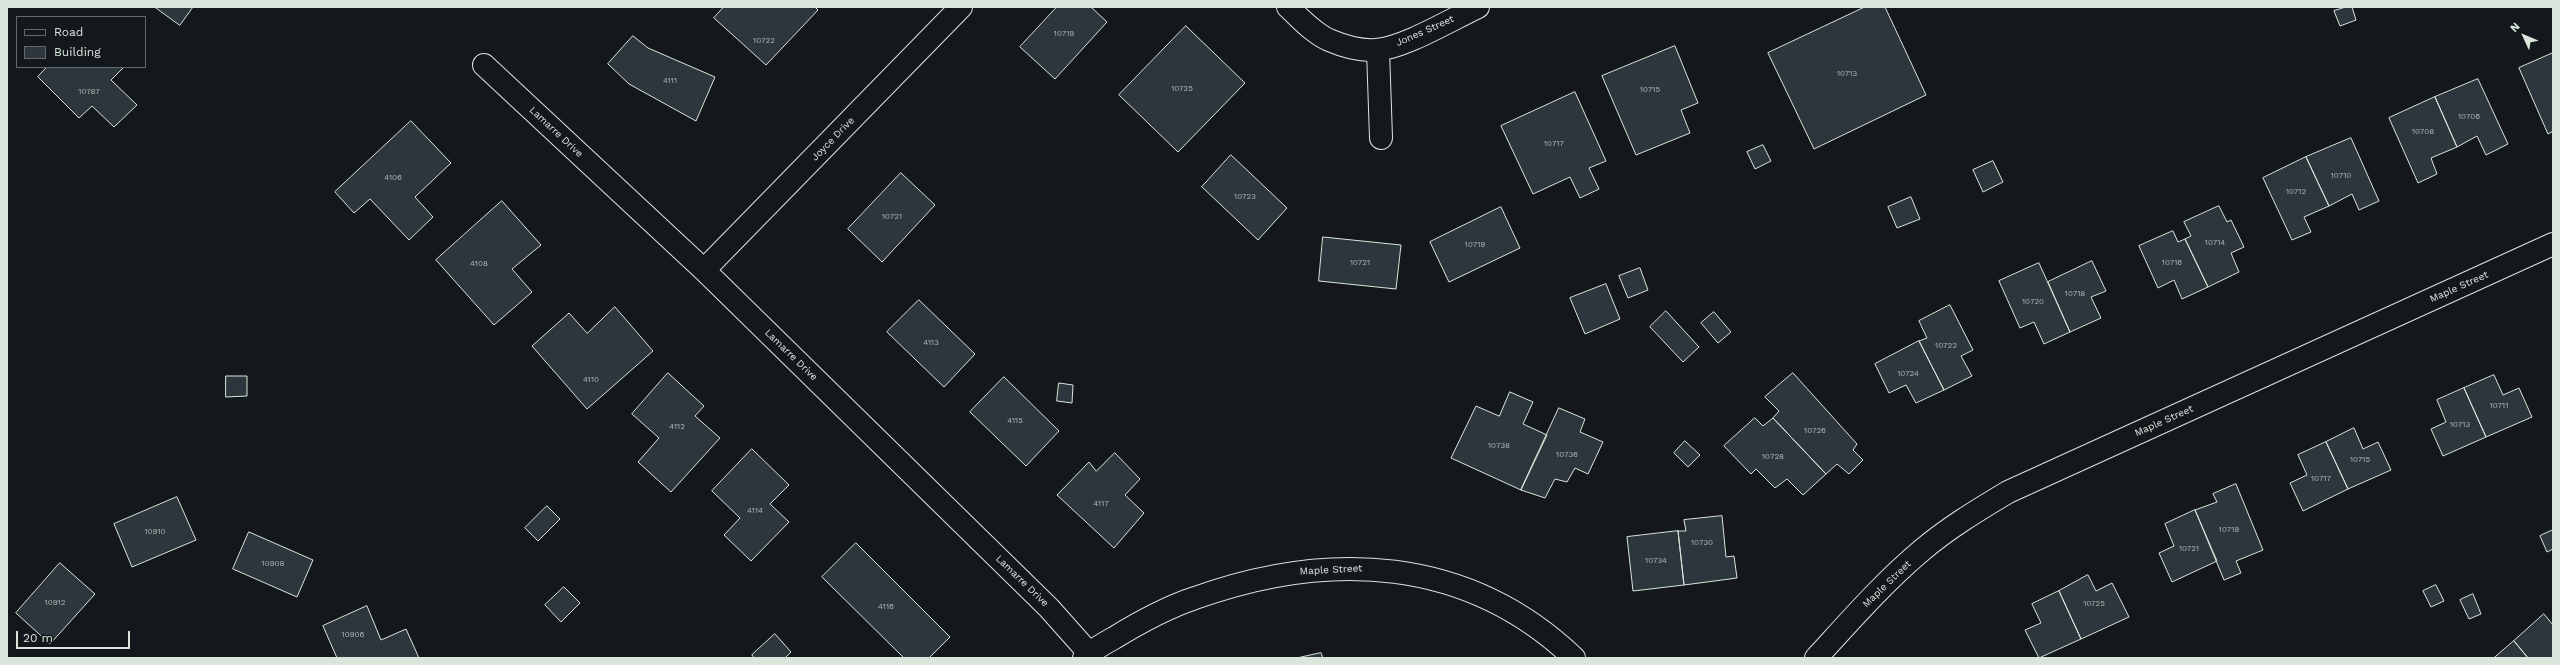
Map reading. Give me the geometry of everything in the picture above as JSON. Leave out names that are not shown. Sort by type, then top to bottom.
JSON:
[{"type":"street","name":"Joyce Drive","points":[[704,270],[961,7]]},
{"type":"street","name":"Jones Street","points":[[1288,7],[1310,27],[1328,40],[1357,49],[1378,50],[1405,42],[1478,7]]},
{"type":"street","points":[[1378,50],[1381,138]]},
{"type":"street","name":"Lamarre Drive","points":[[484,65],[704,270],[1049,608],[1086,655]]},
{"type":"street","name":"Maple Street","points":[[1816,658],[1877,592],[1921,551],[1968,516],[2008,492],[2553,244]]},
{"type":"street","name":"Maple Street","points":[[1086,655],[1147,617],[1231,585],[1277,574],[1323,569],[1370,568],[1411,573],[1450,582],[1506,606],[1535,625],[1574,658]]},
{"type":"building","points":[[155,7],[193,7],[180,25]]},
{"type":"building","points":[[724,7],[815,7],[818,10],[766,65],[714,18]]},
{"type":"building","points":[[1057,7],[1091,7],[1107,22],[1055,79],[1020,47]]},
{"type":"building","points":[[1865,7],[1885,7],[1926,95],[1814,149],[1768,53]]},
{"type":"building","points":[[2346,7],[2352,7],[2356,20],[2340,26],[2334,11]]},
{"type":"building","points":[[1186,26],[1245,83],[1178,152],[1119,95]]},
{"type":"building","points":[[633,36],[648,48],[715,77],[696,121],[629,84],[608,64]]},
{"type":"building","points":[[1675,46],[1698,103],[1681,110],[1690,133],[1636,155],[1602,76]]},
{"type":"building","points":[[2553,53],[2553,131],[2548,134],[2519,68]]},
{"type":"building","points":[[46,68],[123,68],[111,80],[137,105],[114,127],[92,106],[79,118],[38,77]]},
{"type":"building","points":[[2478,79],[2508,144],[2486,155],[2477,136],[2457,147],[2435,97]]},
{"type":"building","points":[[1575,92],[1606,161],[1589,168],[1599,189],[1580,198],[1570,177],[1533,194],[1501,126]]},
{"type":"building","points":[[2435,97],[2457,147],[2431,158],[2437,174],[2418,183],[2389,118]]},
{"type":"building","points":[[411,121],[451,163],[415,197],[433,217],[409,240],[370,199],[354,213],[335,192]]},
{"type":"building","points":[[2351,138],[2379,201],[2359,210],[2352,194],[2329,206],[2306,157]]},
{"type":"building","points":[[1763,145],[1771,161],[1755,169],[1747,152]]},
{"type":"building","points":[[1231,155],[1287,208],[1258,240],[1202,187]]},
{"type":"building","points":[[2306,157],[2329,206],[2304,217],[2311,232],[2292,240],[2263,178]]},
{"type":"building","points":[[1993,161],[2003,182],[1983,192],[1973,170]]},
{"type":"building","points":[[901,173],[935,205],[882,262],[848,229]]},
{"type":"building","points":[[1911,197],[1920,219],[1897,228],[1888,207]]},
{"type":"building","points":[[502,201],[541,245],[512,269],[532,292],[494,325],[436,260]]},
{"type":"building","points":[[2219,206],[2227,222],[2231,220],[2244,247],[2231,253],[2239,272],[2208,287],[2185,239],[2191,236],[2184,222]]},
{"type":"building","points":[[1501,207],[1520,248],[1449,282],[1430,242]]},
{"type":"building","points":[[2173,231],[2178,242],[2185,239],[2208,287],[2182,299],[2174,280],[2158,288],[2139,246]]},
{"type":"building","points":[[1323,237],[1401,245],[1396,289],[1319,281]]},
{"type":"building","points":[[2092,261],[2106,291],[2091,297],[2101,318],[2070,332],[2048,282]]},
{"type":"building","points":[[2039,263],[2070,332],[2044,344],[2034,322],[2020,328],[1999,281]]},
{"type":"building","points":[[1640,268],[1648,290],[1628,298],[1619,276]]},
{"type":"building","points":[[1606,284],[1620,319],[1585,334],[1570,298]]},
{"type":"building","points":[[919,300],[975,354],[944,387],[887,332]]},
{"type":"building","points":[[1950,305],[1973,350],[1961,356],[1972,376],[1944,390],[1919,341],[1927,338],[1919,321]]},
{"type":"building","points":[[615,307],[653,351],[587,409],[532,346],[569,313],[587,333]]},
{"type":"building","points":[[1666,311],[1699,347],[1683,362],[1650,327]]},
{"type":"building","points":[[1714,312],[1731,332],[1718,343],[1701,323]]},
{"type":"building","points":[[1919,341],[1944,390],[1916,403],[1906,385],[1889,393],[1875,364]]},
{"type":"building","points":[[668,373],[704,406],[695,416],[720,438],[671,492],[638,462],[659,438],[632,414]]},
{"type":"building","points":[[1793,373],[1857,444],[1853,450],[1863,460],[1849,474],[1837,464],[1826,474],[1773,418],[1779,411],[1765,397]]},
{"type":"building","points":[[2494,375],[2503,395],[2519,388],[2532,417],[2486,437],[2464,388]]},
{"type":"building","points":[[226,376],[247,376],[247,396],[226,397]]},
{"type":"building","points":[[1004,377],[1059,431],[1026,466],[970,412]]},
{"type":"building","points":[[1059,383],[1073,385],[1072,403],[1057,401]]},
{"type":"building","points":[[2464,388],[2486,437],[2443,456],[2431,429],[2446,422],[2437,400]]},
{"type":"building","points":[[1510,392],[1533,402],[1523,424],[1547,435],[1521,490],[1451,458],[1476,406],[1499,416]]},
{"type":"building","points":[[1559,408],[1585,419],[1580,432],[1603,442],[1588,474],[1575,468],[1567,482],[1555,479],[1545,498],[1521,490]]},
{"type":"building","points":[[1755,418],[1763,426],[1773,418],[1826,474],[1803,495],[1787,479],[1775,488],[1756,469],[1751,474],[1724,446]]},
{"type":"building","points":[[2354,428],[2363,449],[2378,442],[2391,470],[2348,489],[2326,442]]},
{"type":"building","points":[[1685,441],[1700,455],[1688,467],[1674,453]]},
{"type":"building","points":[[2326,442],[2348,489],[2303,511],[2290,483],[2307,475],[2298,455]]},
{"type":"building","points":[[752,449],[789,485],[770,504],[789,522],[751,561],[724,535],[740,518],[712,491]]},
{"type":"building","points":[[1115,453],[1140,479],[1125,495],[1144,513],[1114,548],[1057,495],[1089,462],[1096,471]]},
{"type":"building","points":[[2236,484],[2263,550],[2236,561],[2241,573],[2224,580],[2195,510],[2217,502],[2213,494]]},
{"type":"building","points":[[177,497],[196,540],[132,567],[114,524]]},
{"type":"building","points":[[547,506],[560,519],[538,541],[525,528]]},
{"type":"building","points":[[2195,510],[2217,561],[2172,582],[2159,553],[2174,546],[2165,524]]},
{"type":"building","points":[[1722,516],[1726,557],[1734,556],[1737,578],[1684,585],[1678,531],[1686,531],[1684,520]]},
{"type":"building","points":[[2553,530],[2553,549],[2547,552],[2540,536]]},
{"type":"building","points":[[1678,531],[1684,585],[1633,591],[1627,537]]},
{"type":"building","points":[[249,532],[313,560],[297,597],[233,569]]},
{"type":"building","points":[[856,543],[950,637],[929,658],[904,658],[822,577]]},
{"type":"building","points":[[60,563],[95,594],[50,644],[16,613]]},
{"type":"building","points":[[2088,575],[2096,591],[2112,583],[2129,617],[2081,639],[2059,591]]},
{"type":"building","points":[[2436,585],[2444,601],[2431,607],[2423,591]]},
{"type":"building","points":[[564,587],[580,603],[561,622],[545,605]]},
{"type":"building","points":[[2059,591],[2081,639],[2039,658],[2025,630],[2041,623],[2032,604]]},
{"type":"building","points":[[2473,594],[2481,614],[2469,619],[2460,600]]},
{"type":"building","points":[[367,606],[381,640],[406,629],[419,658],[337,658],[323,626]]},
{"type":"building","points":[[2544,614],[2553,625],[2553,658],[2528,658],[2514,641]]},
{"type":"building","points":[[775,634],[791,652],[785,658],[754,658],[752,655]]},
{"type":"building","points":[[2514,641],[2528,658],[2494,658]]},
{"type":"building","points":[[1321,653],[1323,658],[1297,658]]}]
